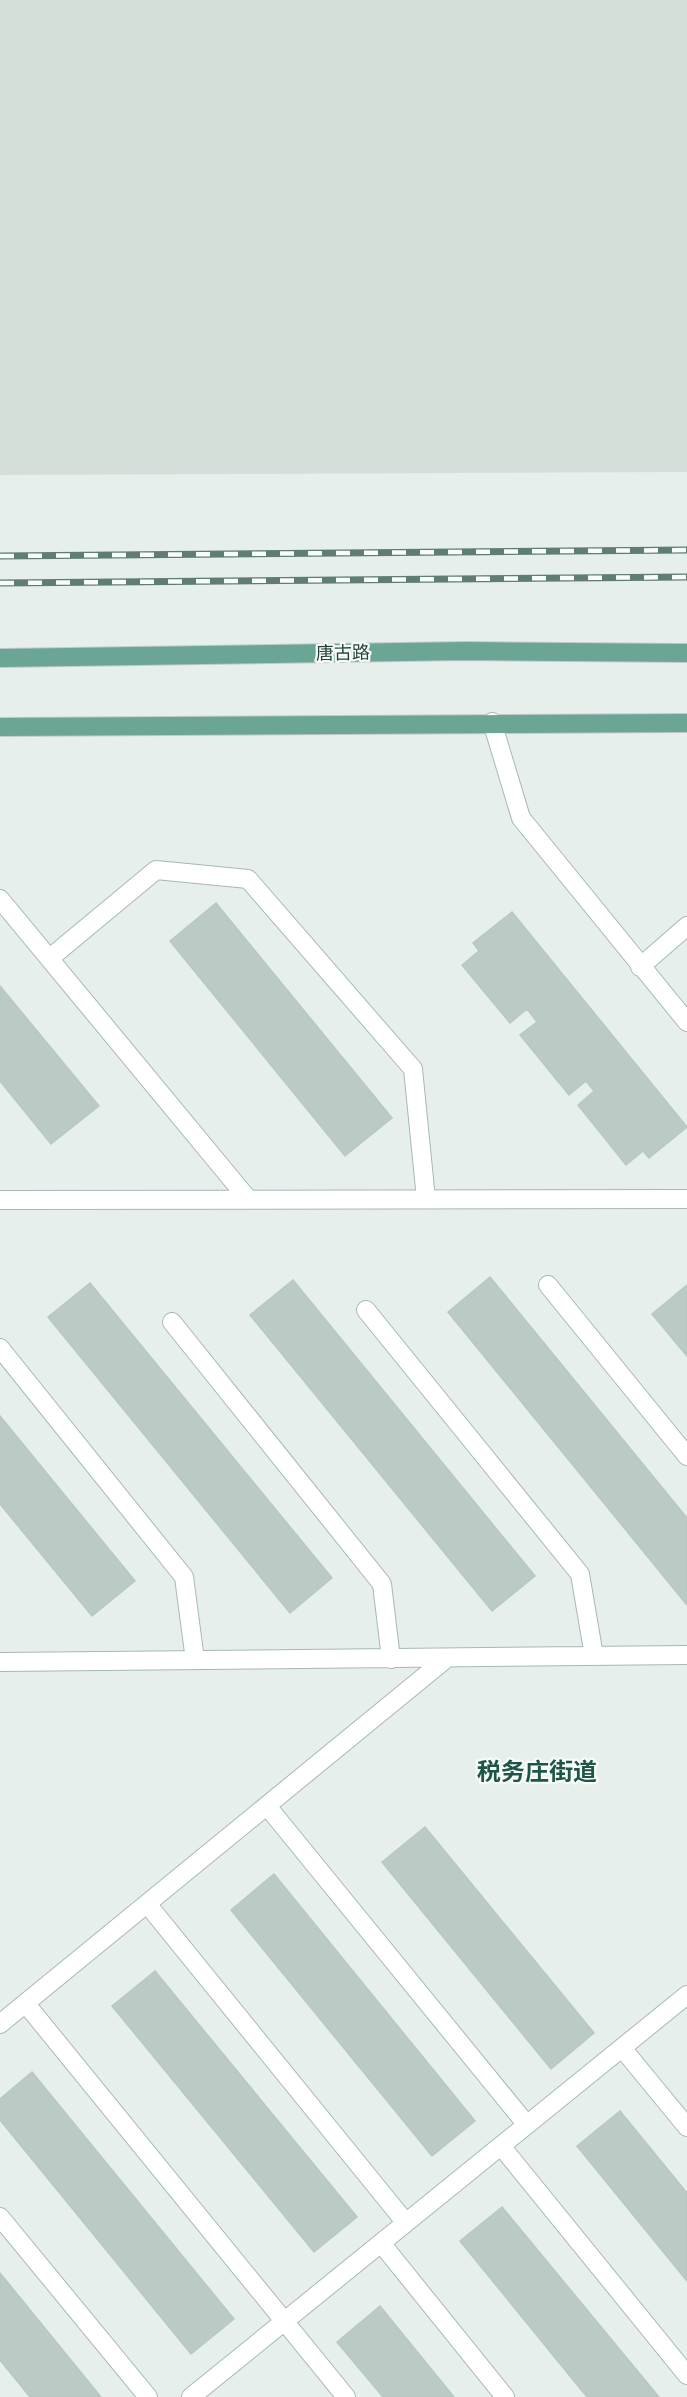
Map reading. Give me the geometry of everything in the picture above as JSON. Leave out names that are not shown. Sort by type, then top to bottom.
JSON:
[{"type":"main road","name":"唐古路","points":[[0,658],[466,651],[687,653]]},
{"type":"main road","points":[[0,727],[492,722],[687,723]]},
{"type":"street","points":[[492,722],[521,819],[687,1022]]},
{"type":"street","points":[[50,958],[156,870],[248,879],[413,1069],[426,1199]]},
{"type":"street","points":[[0,899],[248,1199]]},
{"type":"street","points":[[640,967],[687,926]]},
{"type":"street","points":[[0,1200],[687,1198]]},
{"type":"street","points":[[548,1285],[687,1456]]},
{"type":"street","points":[[366,1310],[580,1574],[594,1656]]},
{"type":"street","points":[[172,1322],[382,1584],[391,1659]]},
{"type":"street","points":[[0,1348],[184,1577],[195,1660]]},
{"type":"street","points":[[0,1662],[687,1655]]},
{"type":"street","points":[[0,2024],[447,1658]]},
{"type":"street","points":[[267,1806],[527,2125]]},
{"type":"street","points":[[148,1905],[405,2223]]},
{"type":"street","points":[[191,2397],[687,1995]]},
{"type":"street","points":[[26,2004],[346,2397]]},
{"type":"street","points":[[622,2048],[687,2127]]},
{"type":"street","points":[[501,2146],[687,2375]]},
{"type":"street","points":[[0,2217],[148,2397]]},
{"type":"street","points":[[381,2243],[505,2397]]},
{"type":"shaded area","points":[[0,0],[687,0],[687,472],[0,475]]},
{"type":"building","points":[[216,903],[392,1118],[345,1156],[170,941]]},
{"type":"building","points":[[512,912],[687,1127],[649,1158],[643,1151],[626,1165],[578,1105],[594,1091],[586,1081],[569,1095],[520,1035],[537,1022],[527,1009],[510,1023],[462,965],[479,951],[473,943]]},
{"type":"building","points":[[0,986],[99,1106],[51,1144],[0,1081]]},
{"type":"building","points":[[490,1277],[687,1518],[687,1605],[448,1312]]},
{"type":"building","points":[[293,1280],[535,1576],[492,1611],[250,1315]]},
{"type":"building","points":[[90,1283],[332,1578],[290,1613],[48,1317]]},
{"type":"building","points":[[687,1285],[687,1356],[652,1314]]},
{"type":"building","points":[[0,1416],[135,1581],[92,1616],[0,1504]]},
{"type":"building","points":[[425,1827],[594,2033],[551,2069],[382,1862]]},
{"type":"building","points":[[274,1874],[475,2121],[432,2156],[231,1910]]},
{"type":"building","points":[[155,1971],[357,2217],[314,2252],[112,2006]]},
{"type":"building","points":[[32,2072],[234,2319],[191,2354],[0,2120],[0,2099]]},
{"type":"building","points":[[620,2111],[687,2193],[687,2281],[577,2146]]},
{"type":"building","points":[[502,2207],[659,2397],[587,2397],[460,2241]]},
{"type":"building","points":[[0,2273],[101,2397],[30,2397],[0,2360]]},
{"type":"building","points":[[380,2306],[454,2397],[383,2397],[337,2342]]},
{"type":"railway","points":[[0,556],[687,550]]},
{"type":"railway","points":[[0,583],[687,577]]},
{"type":"district","name":"税务庄街道","points":[[537,1772]]}]
